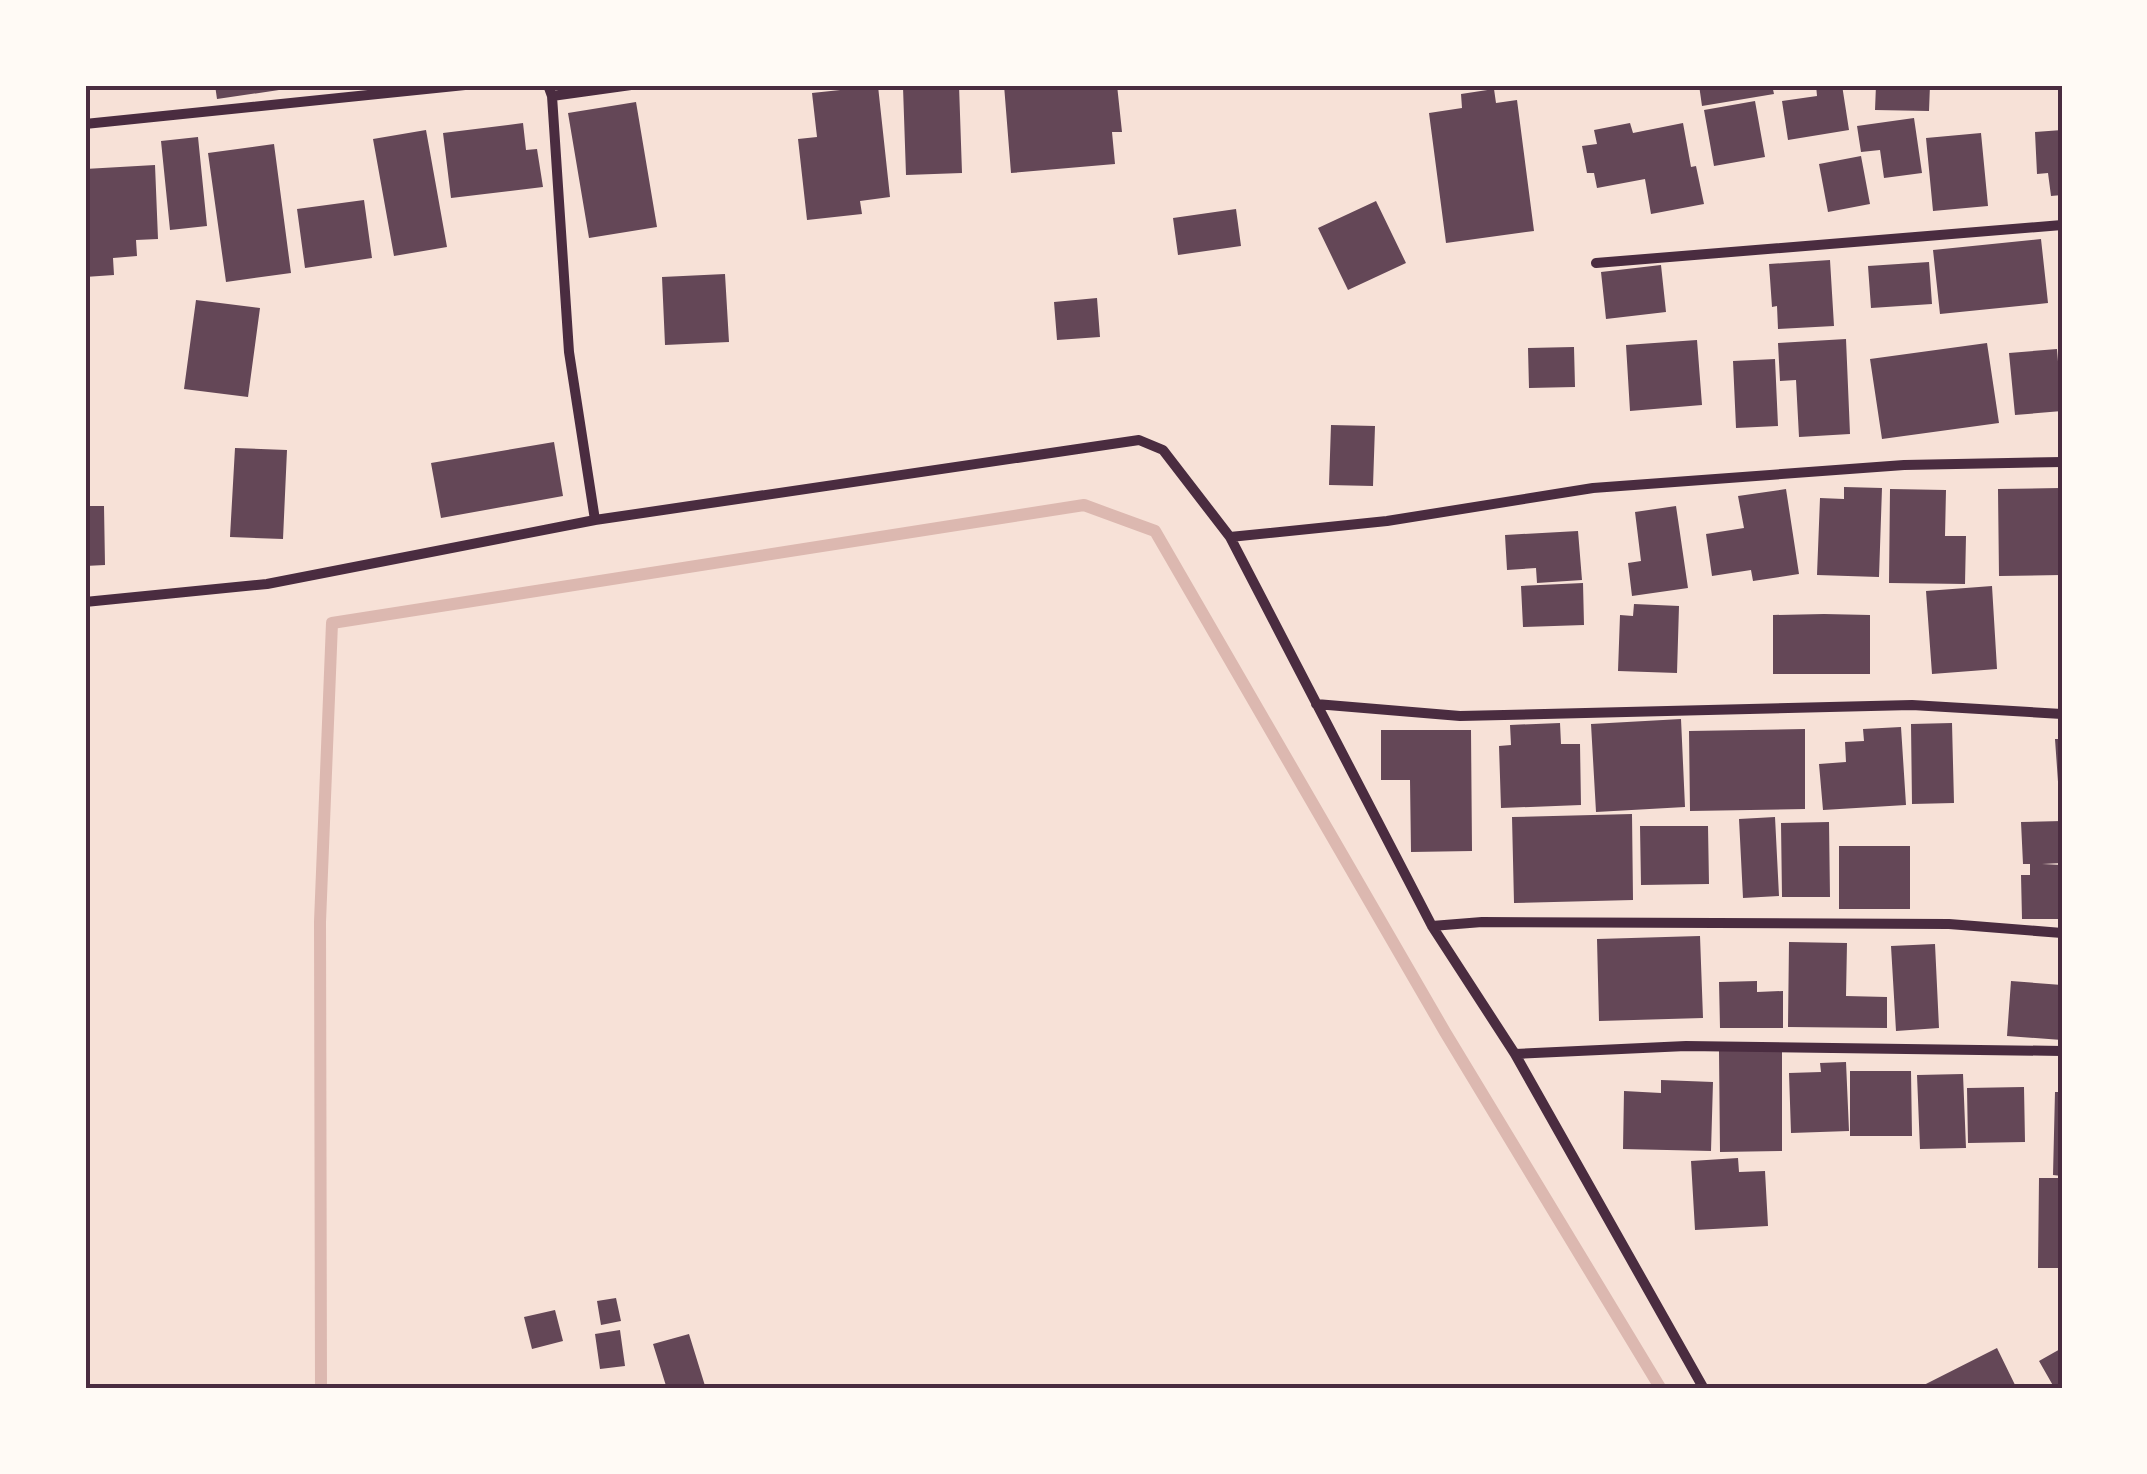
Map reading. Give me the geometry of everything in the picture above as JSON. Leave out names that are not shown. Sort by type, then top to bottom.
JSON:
[{"type":"street","points":[[85,124],[465,85]]},
{"type":"street","points":[[595,520],[569,352],[550,90],[631,85]]},
{"type":"street","points":[[1596,263],[2062,226]]},
{"type":"street","points":[[85,602],[267,584],[595,520],[1139,440],[1163,450],[1230,537],[1432,926],[1516,1054],[1704,1389]]},
{"type":"street","points":[[1230,537],[1387,521],[1593,488],[1904,465],[2062,462]]},
{"type":"street","points":[[1316,704],[1460,716],[1912,705],[2062,714]]},
{"type":"street","points":[[1432,926],[1482,922],[1930,924],[2062,933]]},
{"type":"street","points":[[1516,1054],[1686,1046],[2062,1051]]},
{"type":"building","points":[[215,85],[278,85],[279,90],[217,99]]},
{"type":"building","points":[[959,85],[962,173],[906,175],[903,87]]},
{"type":"building","points":[[1004,85],[1117,85],[1122,132],[1112,132],[1115,164],[1011,173]]},
{"type":"building","points":[[1699,85],[1772,85],[1774,94],[1702,106]]},
{"type":"building","points":[[1816,85],[1842,85],[1849,130],[1788,140],[1782,101],[1817,96]]},
{"type":"building","points":[[1876,85],[1930,85],[1929,111],[1875,110]]},
{"type":"building","points":[[878,86],[890,197],[860,201],[862,214],[807,220],[798,139],[817,137],[812,93]]},
{"type":"building","points":[[1494,89],[1496,103],[1517,100],[1534,231],[1446,243],[1429,113],[1462,108],[1461,94]]},
{"type":"building","points":[[1755,101],[1765,157],[1714,166],[1704,110]]},
{"type":"building","points":[[636,102],[657,227],[589,238],[568,113]]},
{"type":"building","points":[[1914,118],[1922,173],[1884,178],[1880,150],[1861,152],[1857,126]]},
{"type":"building","points":[[523,123],[526,150],[537,149],[543,187],[451,198],[443,133]]},
{"type":"building","points":[[1630,123],[1633,133],[1683,123],[1691,167],[1696,166],[1704,204],[1651,214],[1645,179],[1597,188],[1594,173],[1587,173],[1582,146],[1597,144],[1594,130]]},
{"type":"building","points":[[426,130],[447,247],[394,256],[373,139]]},
{"type":"building","points":[[2062,130],[2062,195],[2051,196],[2048,173],[2037,174],[2035,132]]},
{"type":"building","points":[[1981,133],[1988,206],[1933,211],[1926,138]]},
{"type":"building","points":[[198,137],[207,226],[170,230],[161,141]]},
{"type":"building","points":[[274,144],[291,273],[226,282],[208,153]]},
{"type":"building","points":[[1861,156],[1870,204],[1828,212],[1819,164]]},
{"type":"building","points":[[155,165],[158,239],[136,240],[137,256],[113,258],[114,275],[85,277],[85,169]]},
{"type":"building","points":[[364,200],[372,258],[305,268],[297,209]]},
{"type":"building","points":[[1376,201],[1406,263],[1348,290],[1318,228]]},
{"type":"building","points":[[1236,209],[1241,246],[1178,255],[1173,218]]},
{"type":"building","points":[[2041,239],[2048,303],[1940,314],[1933,250]]},
{"type":"building","points":[[1830,260],[1834,326],[1778,329],[1769,264]]},
{"type":"building","points":[[1929,262],[1932,304],[1871,308],[1868,266]]},
{"type":"building","points":[[1661,265],[1666,312],[1606,319],[1601,272]]},
{"type":"building","points":[[725,274],[729,342],[665,345],[662,277]]},
{"type":"building","points":[[1097,298],[1100,337],[1057,340],[1054,302]]},
{"type":"building","points":[[196,300],[260,308],[248,397],[184,389]]},
{"type":"building","points":[[1846,339],[1850,434],[1799,437],[1796,380],[1780,381],[1778,343]]},
{"type":"building","points":[[1697,340],[1702,405],[1630,411],[1626,345]]},
{"type":"building","points":[[1987,343],[1999,423],[1882,439],[1870,359]]},
{"type":"building","points":[[1574,347],[1575,387],[1529,388],[1528,348]]},
{"type":"building","points":[[2057,349],[2062,411],[2015,415],[2009,353]]},
{"type":"building","points":[[1775,359],[1778,426],[1736,428],[1733,361]]},
{"type":"building","points":[[1331,425],[1375,426],[1373,486],[1329,485]]},
{"type":"building","points":[[554,442],[563,496],[441,518],[431,463]]},
{"type":"building","points":[[235,448],[287,450],[283,539],[230,537]]},
{"type":"building","points":[[1844,487],[1882,488],[1879,577],[1817,575],[1820,498],[1844,499]]},
{"type":"building","points":[[2060,488],[2061,575],[1999,576],[1998,489]]},
{"type":"building","points":[[1786,489],[1799,574],[1753,581],[1751,570],[1712,576],[1706,534],[1744,528],[1738,496]]},
{"type":"building","points":[[1890,489],[1946,490],[1945,536],[1966,536],[1965,584],[1889,583]]},
{"type":"building","points":[[85,506],[104,506],[105,565],[85,566]]},
{"type":"building","points":[[1676,506],[1688,588],[1632,596],[1628,563],[1641,561],[1635,512]]},
{"type":"building","points":[[1578,531],[1582,580],[1537,583],[1536,568],[1507,570],[1505,535]]},
{"type":"building","points":[[1583,583],[1584,625],[1523,627],[1521,586]]},
{"type":"building","points":[[1992,586],[1997,669],[1932,674],[1926,591]]},
{"type":"building","points":[[1634,604],[1679,606],[1677,673],[1618,671],[1620,615],[1633,616]]},
{"type":"building","points":[[1773,615],[1870,615],[1870,674],[1773,674]]},
{"type":"building","points":[[1681,719],[1685,807],[1596,812],[1591,724]]},
{"type":"building","points":[[1560,723],[1561,744],[1580,744],[1581,805],[1501,808],[1499,746],[1511,745],[1510,725]]},
{"type":"building","points":[[1952,723],[1954,803],[1912,804],[1911,724]]},
{"type":"building","points":[[1901,727],[1906,805],[1823,810],[1819,764],[1846,762],[1845,742],[1864,741],[1863,729]]},
{"type":"building","points":[[1805,729],[1805,809],[1690,811],[1689,731]]},
{"type":"building","points":[[1381,730],[1471,730],[1472,851],[1411,852],[1410,780],[1381,780]]},
{"type":"building","points":[[2055,739],[2062,739],[2062,796],[2059,796]]},
{"type":"building","points":[[1632,814],[1633,900],[1514,903],[1512,817]]},
{"type":"building","points":[[1775,817],[1779,896],[1743,898],[1739,819]]},
{"type":"building","points":[[2062,821],[2062,863],[2042,864],[2062,865],[2062,919],[2022,919],[2021,875],[2030,875],[2030,864],[2023,864],[2021,822]]},
{"type":"building","points":[[1829,822],[1830,897],[1782,897],[1781,823]]},
{"type":"building","points":[[1640,826],[1708,826],[1709,884],[1641,885]]},
{"type":"building","points":[[1839,846],[1910,846],[1910,909],[1839,909]]},
{"type":"building","points":[[1700,936],[1703,1018],[1599,1021],[1597,939]]},
{"type":"building","points":[[1789,942],[1847,943],[1846,996],[1887,997],[1887,1028],[1788,1027]]},
{"type":"building","points":[[1935,944],[1939,1028],[1896,1031],[1891,946]]},
{"type":"building","points":[[1757,981],[1757,992],[1783,991],[1783,1028],[1720,1028],[1719,982]]},
{"type":"building","points":[[2011,981],[2062,985],[2062,1040],[2007,1036]]},
{"type":"building","points":[[1719,1051],[1782,1051],[1782,1151],[1720,1152]]},
{"type":"building","points":[[1846,1062],[1849,1131],[1791,1133],[1789,1073],[1821,1072],[1820,1063]]},
{"type":"building","points":[[1850,1071],[1911,1071],[1912,1136],[1850,1136]]},
{"type":"building","points":[[1963,1074],[1966,1148],[1920,1149],[1917,1075]]},
{"type":"building","points":[[1661,1080],[1713,1082],[1711,1151],[1623,1149],[1624,1091],[1661,1093]]},
{"type":"building","points":[[2024,1087],[2025,1142],[1968,1143],[1967,1088]]},
{"type":"building","points":[[2055,1092],[2062,1092],[2062,1176],[2053,1175]]},
{"type":"building","points":[[1738,1158],[1739,1172],[1765,1171],[1768,1226],[1695,1230],[1691,1161]]},
{"type":"building","points":[[2039,1178],[2062,1178],[2062,1268],[2038,1268]]},
{"type":"building","points":[[616,1298],[621,1321],[601,1325],[597,1301]]},
{"type":"building","points":[[555,1310],[563,1341],[532,1349],[524,1317]]},
{"type":"building","points":[[620,1330],[625,1366],[600,1369],[595,1334]]},
{"type":"building","points":[[689,1334],[706,1389],[667,1389],[653,1344]]},
{"type":"building","points":[[1997,1348],[2017,1389],[1916,1389]]},
{"type":"building","points":[[2062,1348],[2062,1389],[2055,1389],[2039,1361]]},
{"type":"waterway","points":[[321,1389],[320,922],[332,623],[1084,505],[1155,531],[1445,1032],[1661,1389]]}]
